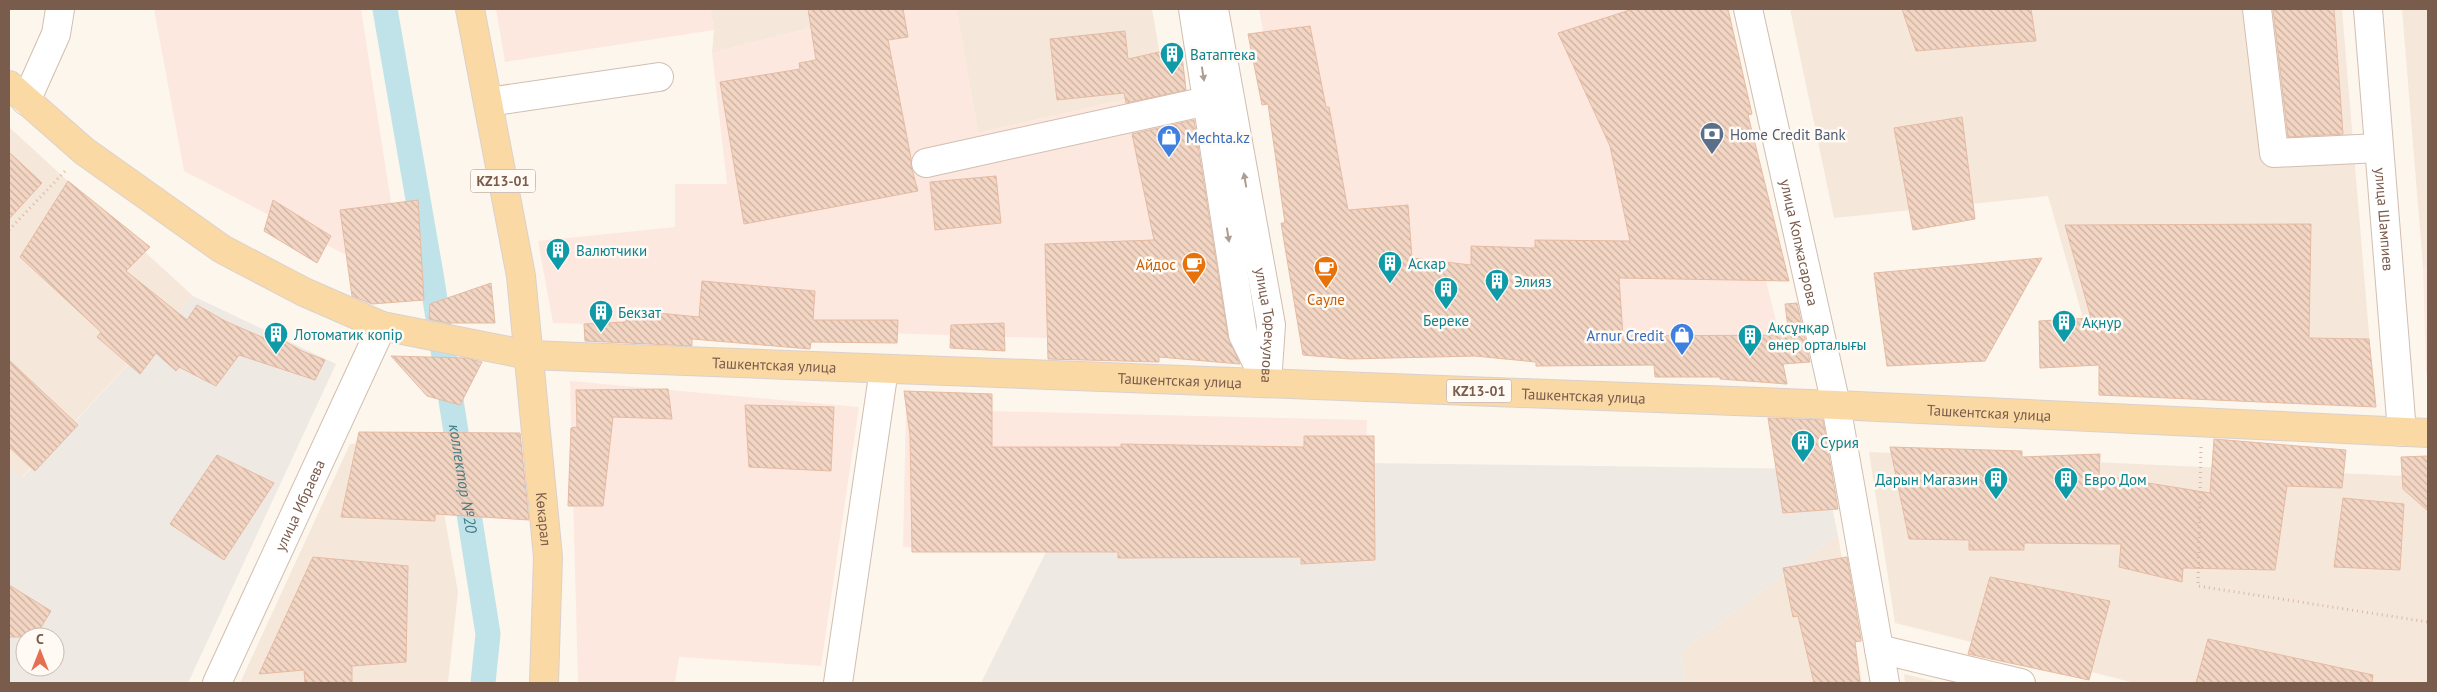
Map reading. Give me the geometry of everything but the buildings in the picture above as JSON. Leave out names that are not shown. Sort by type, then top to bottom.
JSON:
[{"type":"main road","name":"KZ13-01","points":[[470,9],[521,276],[529,355]]},
{"type":"main road","name":"Ташкентская улица","points":[[18,93],[84,151],[222,249],[304,292],[382,326],[529,355],[1836,405],[2415,432]]},
{"type":"main road","name":"Көкарал","points":[[529,355],[548,557],[544,683]]},
{"type":"street","points":[[18,93],[56,34],[60,9]]},
{"type":"street","name":"улица Торекулова","points":[[1192,9],[1243,335],[1267,383]]},
{"type":"street","name":"улица Торекулова","points":[[1214,9],[1271,325],[1267,383]]},
{"type":"street","name":"улица Копжасарова","points":[[1748,9],[1836,405],[1885,683]]},
{"type":"street","points":[[2257,9],[2274,153],[2379,148]]},
{"type":"street","name":"улица Шампиев","points":[[2368,9],[2379,148],[2415,432]]},
{"type":"street","points":[[488,102],[659,77]]},
{"type":"street","points":[[926,164],[1207,101]]},
{"type":"street","name":"улица Ибраева","points":[[217,683],[382,326]]},
{"type":"street","points":[[838,683],[884,369]]},
{"type":"street","points":[[1880,649],[2021,683]]},
{"type":"path","points":[[9,230],[84,151]]},
{"type":"path","points":[[2201,422],[2198,586],[2428,622]]},
{"type":"shaded area","points":[[154,9],[361,9],[402,273],[344,254],[184,171]]},
{"type":"shaded area","points":[[496,9],[710,9],[714,30],[505,62]]},
{"type":"shaded area","points":[[710,9],[883,9],[712,53],[714,30]]},
{"type":"shaded area","points":[[883,9],[956,9],[978,133],[1166,90],[1209,343],[553,323],[538,241],[675,227],[675,184],[727,184],[712,53]]},
{"type":"shaded area","points":[[956,9],[1152,9],[1166,90],[978,133]]},
{"type":"shaded area","points":[[1259,9],[1700,9],[1782,346],[1314,318]]},
{"type":"shaded area","points":[[1790,9],[2342,9],[2371,358],[2091,346],[2048,196],[1834,218]]},
{"type":"shaded area","points":[[2402,9],[2428,9],[2428,267],[2423,267]]},
{"type":"shaded area","points":[[9,127],[193,296],[21,478],[9,466]]},
{"type":"shaded area","points":[[2423,267],[2428,267],[2428,375],[2426,374]]},
{"type":"shaded area","points":[[193,296],[336,364],[188,683],[9,683],[9,466],[22,478]]},
{"type":"shaded area","points":[[570,381],[859,407],[821,666],[679,657],[675,683],[578,683]]},
{"type":"shaded area","points":[[906,409],[1367,420],[1364,558],[903,547]]},
{"type":"shaded area","points":[[430,433],[458,592],[448,683],[240,683],[350,444]]},
{"type":"shaded area","points":[[1869,452],[2428,477],[2428,683],[2135,683],[1895,623]]},
{"type":"shaded area","points":[[1366,463],[1824,469],[1838,535],[1681,652],[1685,683],[981,683],[1047,550]]},
{"type":"shaded area","points":[[1838,535],[1862,683],[1685,683],[1681,652]]},
{"type":"shaded area","points":[[1904,674],[1941,683],[1905,683]]},
{"type":"waterway","name":"коллектор №20","points":[[385,9],[431,274],[488,634],[483,683]]},
{"type":"place","name":"Ватаптека","points":[[1172,75]]},
{"type":"place","name":"Home Credit Bank","points":[[1712,155]]},
{"type":"place","name":"Mechta.kz","points":[[1169,158]]},
{"type":"place","name":"Валютчики","points":[[558,271]]},
{"type":"place","name":"Аскар","points":[[1390,284]]},
{"type":"place","name":"Айдос","points":[[1194,285]]},
{"type":"place","name":"Сауле","points":[[1326,289]]},
{"type":"place","name":"Элияз","points":[[1497,302]]},
{"type":"place","name":"Береке","points":[[1446,310]]},
{"type":"place","name":"Бекзат","points":[[601,333]]},
{"type":"place","name":"Ақнур","points":[[2064,343]]},
{"type":"place","name":"Лотоматик копір","points":[[276,355]]},
{"type":"place","name":"Arnur Credit","points":[[1682,356]]},
{"type":"place","name":"Ақсұнқар өнер орталығы","points":[[1750,357]]},
{"type":"place","name":"Сурия","points":[[1803,463]]},
{"type":"place","name":"Дарын Магазин","points":[[1996,500]]},
{"type":"place","name":"Евро Дом","points":[[2066,500]]}]
